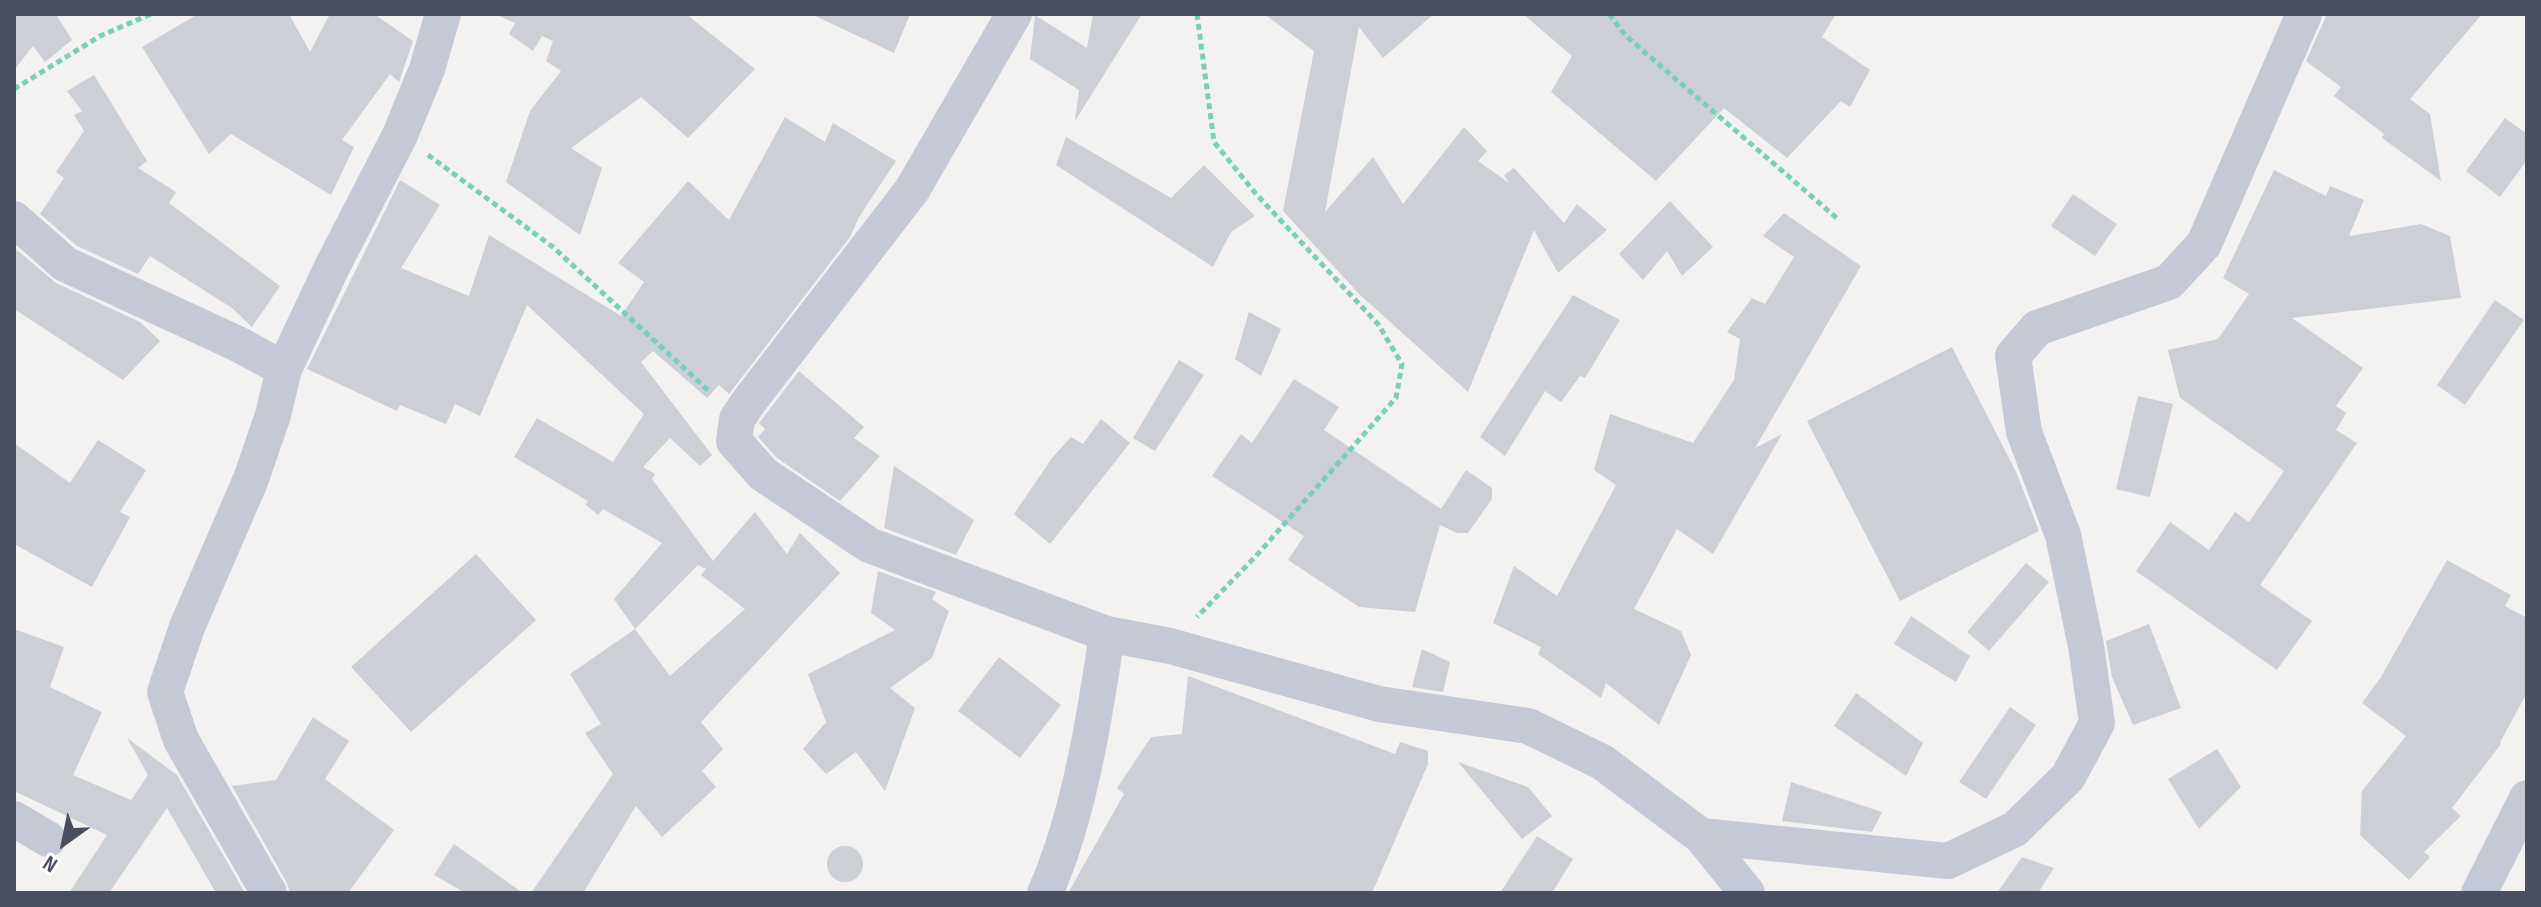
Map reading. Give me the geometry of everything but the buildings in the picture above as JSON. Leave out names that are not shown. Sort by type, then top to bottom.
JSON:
[{"type":"street","points":[[269,893],[181,740],[165,692],[187,627],[251,479],[273,415],[284,369],[400,135],[427,69],[443,14]]},
{"type":"street","points":[[1014,14],[912,190],[737,419],[734,441],[763,474],[869,545],[1107,634],[1170,646],[1379,704],[1528,726],[1602,762],[1701,836],[1747,893]]},
{"type":"street","points":[[1701,836],[1948,861],[2015,829],[2068,777],[2097,723],[2095,707],[2063,535],[2024,432],[2013,356],[2037,328],[2169,282],[2204,244],[2304,14]]},
{"type":"street","points":[[14,219],[65,264],[238,344],[284,369]]},
{"type":"street","points":[[1045,893],[1062,856],[1097,701],[1107,634]]},
{"type":"street","points":[[2479,893],[2527,798]]},
{"type":"street","points":[[14,819],[48,839]]},
{"type":"path","points":[[14,89],[100,36],[151,14]]},
{"type":"path","points":[[1170,646],[1255,557],[1396,398],[1402,364],[1378,324],[1256,194],[1214,142],[1197,14]]},
{"type":"path","points":[[1609,14],[1626,36],[1839,220]]},
{"type":"path","points":[[400,135],[553,247],[737,419]]}]
